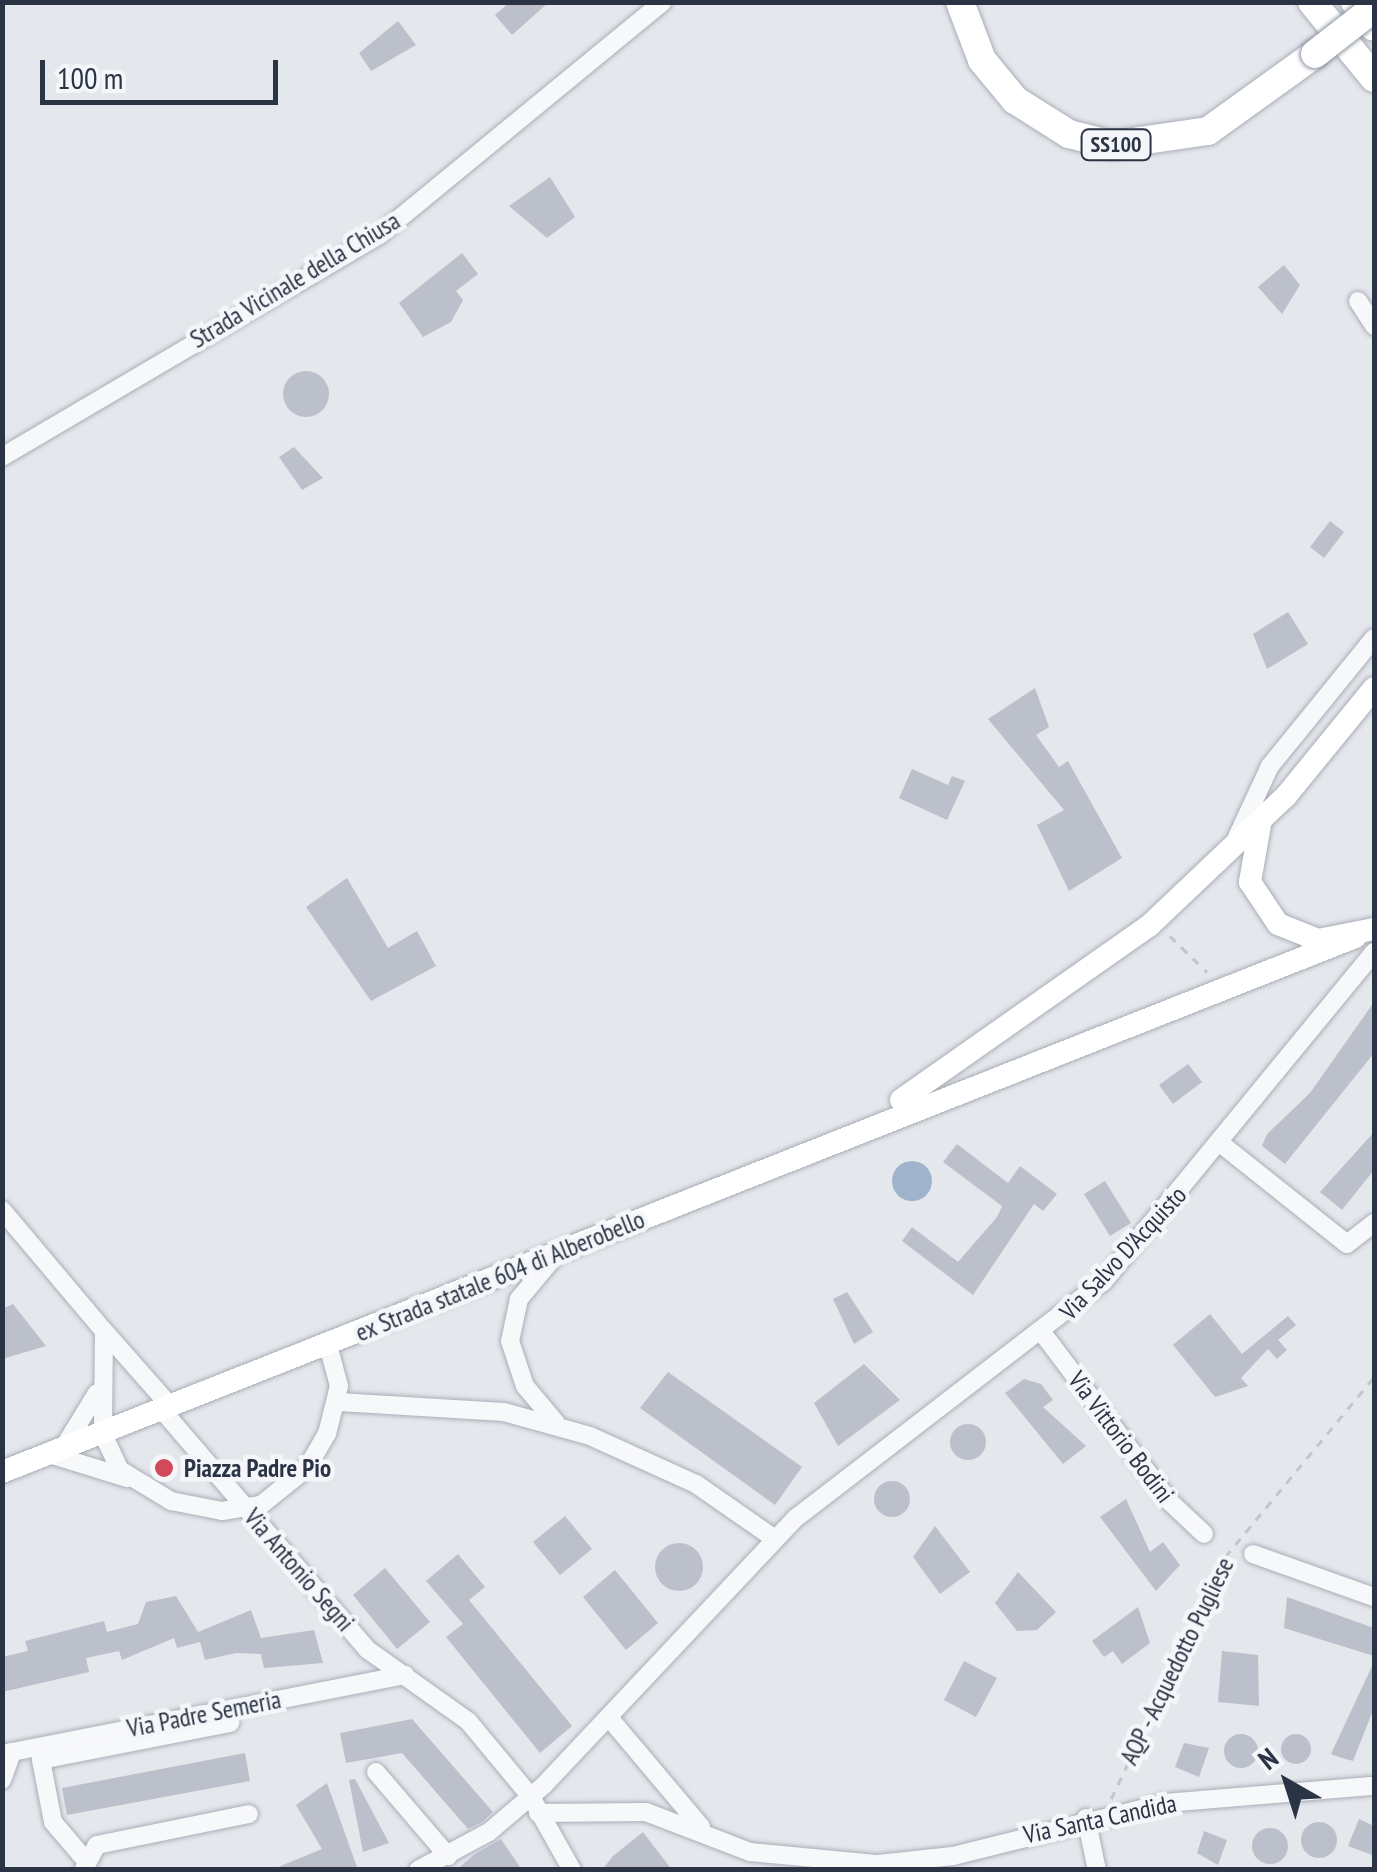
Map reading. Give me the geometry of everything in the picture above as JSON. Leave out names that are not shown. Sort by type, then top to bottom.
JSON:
[{"type":"highway","name":"SS100","points":[[960,2],[982,60],[1015,100],[1069,134],[1112,145],[1208,131],[1374,8]]},
{"type":"highway","points":[[1312,2],[1374,78]]},
{"type":"highway","points":[[1329,2],[1374,61]]},
{"type":"highway","points":[[1355,2],[1374,28]]},
{"type":"main road","name":"ex Strada statale 604 di Alberobello","points":[[836,1136],[1006,1033],[1154,921],[1263,818],[1371,696]]},
{"type":"main road","points":[[1263,818],[1250,882],[1263,909],[1297,934],[1365,933]]},
{"type":"main road","name":"ex Strada statale 604 di Alberobello","points":[[2,1472],[558,1253],[836,1136],[1222,992],[1365,933]]},
{"type":"street","name":"Strada Vicinale della Chiusa","points":[[2,457],[379,235],[663,2]]},
{"type":"street","points":[[1358,302],[1374,326]]},
{"type":"street","points":[[1233,847],[1270,766],[1374,638]]},
{"type":"street","name":"Via Salvo D'Acquisto","points":[[418,1870],[534,1805],[775,1538],[1044,1335],[1220,1142],[1374,952]]},
{"type":"street","points":[[1220,1142],[1347,1244],[1374,1223]]},
{"type":"street","name":"Via Antonio Segni","points":[[2,1210],[9,1230],[104,1331],[246,1510],[368,1650],[446,1698],[534,1805],[572,1870]]},
{"type":"street","points":[[558,1253],[519,1299],[510,1341],[525,1386],[558,1426]]},
{"type":"street","points":[[104,1331],[99,1388],[102,1434],[128,1478]]},
{"type":"street","name":"Via Vittorio Bodini","points":[[1044,1335],[1168,1502],[1204,1534]]},
{"type":"street","points":[[99,1388],[56,1451],[128,1478],[170,1502],[246,1510],[315,1459],[339,1402],[328,1345]]},
{"type":"street","points":[[339,1402],[462,1406],[558,1426],[636,1452],[775,1538]]},
{"type":"street","points":[[1253,1554],[1374,1597]]},
{"type":"street","name":"Via Padre Semeria","points":[[7,1753],[405,1674]]},
{"type":"street","points":[[611,1720],[706,1832]]},
{"type":"street","points":[[230,1723],[40,1760],[53,1822],[85,1866],[97,1845],[249,1814]]},
{"type":"street","points":[[2,1780],[7,1753]]},
{"type":"street","points":[[376,1772],[448,1856]]},
{"type":"street","name":"Via Santa Candida","points":[[534,1805],[636,1810],[706,1832],[750,1861],[834,1864],[979,1850],[1106,1814],[1374,1786]]},
{"type":"street","points":[[1086,1818],[1097,1870]]},
{"type":"street","points":[[979,1850],[984,1870]]},
{"type":"path","points":[[1154,921],[1222,992]]},
{"type":"path","name":"AQP - Acquedotto Pugliese","points":[[1106,1814],[1226,1557],[1374,1377]]},
{"type":"water","points":[[912,1161],[926,1167],[932,1181],[926,1195],[912,1201],[898,1195],[892,1181],[898,1167]]},
{"type":"building","points":[[510,2],[549,2],[512,35],[495,15]]},
{"type":"building","points":[[398,21],[416,45],[371,71],[359,53]]},
{"type":"building","points":[[550,177],[575,217],[547,238],[509,206]]},
{"type":"building","points":[[462,253],[478,274],[456,291],[463,300],[451,322],[423,337],[399,303]]},
{"type":"building","points":[[1284,265],[1300,285],[1282,314],[1258,287]]},
{"type":"building","points":[[306,371],[322,378],[329,394],[322,410],[306,417],[290,410],[283,394],[290,378]]},
{"type":"building","points":[[294,447],[323,478],[302,490],[279,457]]},
{"type":"building","points":[[1330,521],[1344,532],[1324,558],[1310,547]]},
{"type":"building","points":[[1288,612],[1308,644],[1267,669],[1253,634]]},
{"type":"building","points":[[1035,688],[1049,727],[1036,735],[1059,767],[1068,761],[1122,858],[1069,891],[1037,825],[1064,810],[988,719]]},
{"type":"building","points":[[912,769],[948,785],[952,776],[965,781],[947,820],[899,798]]},
{"type":"building","points":[[347,878],[388,948],[417,931],[436,966],[371,1001],[306,907]]},
{"type":"building","points":[[1374,1002],[1374,1053],[1285,1164],[1262,1146],[1267,1134],[1310,1093]]},
{"type":"building","points":[[1188,1064],[1202,1082],[1173,1104],[1159,1085]]},
{"type":"building","points":[[1374,1132],[1374,1170],[1342,1210],[1320,1192]]},
{"type":"building","points":[[957,1144],[1008,1183],[1020,1166],[1057,1194],[1043,1211],[1034,1204],[973,1295],[902,1241],[912,1227],[958,1262],[997,1217],[1002,1206],[943,1162]]},
{"type":"building","points":[[1105,1181],[1131,1223],[1110,1236],[1084,1194]]},
{"type":"building","points":[[847,1292],[873,1332],[854,1344],[833,1299]]},
{"type":"building","points":[[13,1304],[46,1346],[2,1359],[2,1309]]},
{"type":"building","points":[[1210,1314],[1242,1354],[1288,1316],[1296,1325],[1278,1340],[1287,1350],[1277,1359],[1268,1349],[1241,1378],[1248,1386],[1215,1397],[1173,1345]]},
{"type":"building","points":[[864,1364],[900,1400],[838,1446],[814,1403]]},
{"type":"building","points":[[668,1372],[802,1467],[775,1505],[640,1408]]},
{"type":"building","points":[[1024,1379],[1041,1384],[1053,1400],[1043,1407],[1086,1446],[1063,1464],[1005,1393]]},
{"type":"building","points":[[968,1424],[981,1429],[986,1442],[981,1455],[968,1460],[955,1455],[950,1442],[955,1429]]},
{"type":"building","points":[[892,1481],[905,1486],[910,1499],[905,1512],[892,1517],[879,1512],[874,1499],[879,1486]]},
{"type":"building","points":[[1126,1499],[1150,1552],[1163,1542],[1180,1565],[1156,1591],[1100,1517]]},
{"type":"building","points":[[565,1516],[592,1549],[560,1575],[533,1542]]},
{"type":"building","points":[[935,1526],[970,1572],[940,1594],[913,1557]]},
{"type":"building","points":[[679,1543],[696,1550],[703,1567],[696,1584],[679,1591],[662,1584],[655,1567],[662,1550]]},
{"type":"building","points":[[458,1554],[485,1587],[469,1600],[572,1726],[540,1753],[446,1637],[463,1624],[426,1581]]},
{"type":"building","points":[[385,1568],[430,1622],[397,1649],[353,1595]]},
{"type":"building","points":[[615,1570],[658,1623],[626,1650],[583,1597]]},
{"type":"building","points":[[1018,1572],[1056,1612],[1037,1630],[1017,1631],[995,1603]]},
{"type":"building","points":[[176,1596],[198,1632],[251,1610],[261,1638],[314,1630],[323,1663],[264,1668],[261,1654],[236,1653],[205,1660],[200,1642],[177,1648],[174,1638],[122,1660],[119,1651],[86,1658],[89,1672],[2,1692],[2,1657],[28,1651],[25,1641],[104,1621],[107,1632],[138,1624],[146,1602]]},
{"type":"building","points":[[1287,1597],[1374,1628],[1374,1656],[1284,1628]]},
{"type":"building","points":[[1138,1607],[1150,1643],[1122,1664],[1113,1651],[1104,1657],[1092,1641]]},
{"type":"building","points":[[1222,1651],[1258,1655],[1259,1706],[1218,1702]]},
{"type":"building","points":[[964,1661],[997,1678],[976,1717],[944,1700]]},
{"type":"building","points":[[1374,1662],[1374,1708],[1353,1761],[1331,1754]]},
{"type":"building","points":[[412,1719],[493,1812],[482,1822],[468,1829],[402,1753],[346,1763],[340,1733]]},
{"type":"building","points":[[1241,1734],[1253,1739],[1258,1751],[1253,1763],[1241,1768],[1229,1763],[1224,1751],[1229,1739]]},
{"type":"building","points":[[1296,1734],[1310,1743],[1311,1749],[1302,1763],[1296,1764],[1282,1755],[1281,1749],[1290,1735]]},
{"type":"building","points":[[1184,1743],[1209,1748],[1199,1777],[1175,1767]]},
{"type":"building","points":[[245,1753],[250,1781],[67,1815],[62,1788]]},
{"type":"building","points":[[355,1779],[389,1843],[363,1852],[349,1780]]},
{"type":"building","points":[[327,1783],[358,1870],[271,1870],[322,1849],[296,1805]]},
{"type":"building","points":[[1359,1819],[1374,1826],[1372,1855],[1348,1846]]},
{"type":"building","points":[[1319,1822],[1332,1827],[1337,1840],[1332,1853],[1319,1858],[1306,1853],[1301,1840],[1306,1827]]},
{"type":"building","points":[[1270,1828],[1282,1834],[1288,1846],[1282,1858],[1270,1864],[1258,1858],[1252,1846],[1258,1834]]},
{"type":"building","points":[[1204,1831],[1227,1840],[1218,1865],[1197,1853]]},
{"type":"building","points":[[643,1832],[672,1870],[602,1870],[613,1856]]},
{"type":"building","points":[[501,1839],[522,1870],[456,1870],[475,1854]]},
{"type":"place","name":"Piazza Padre Pio","points":[[164,1468]]}]
